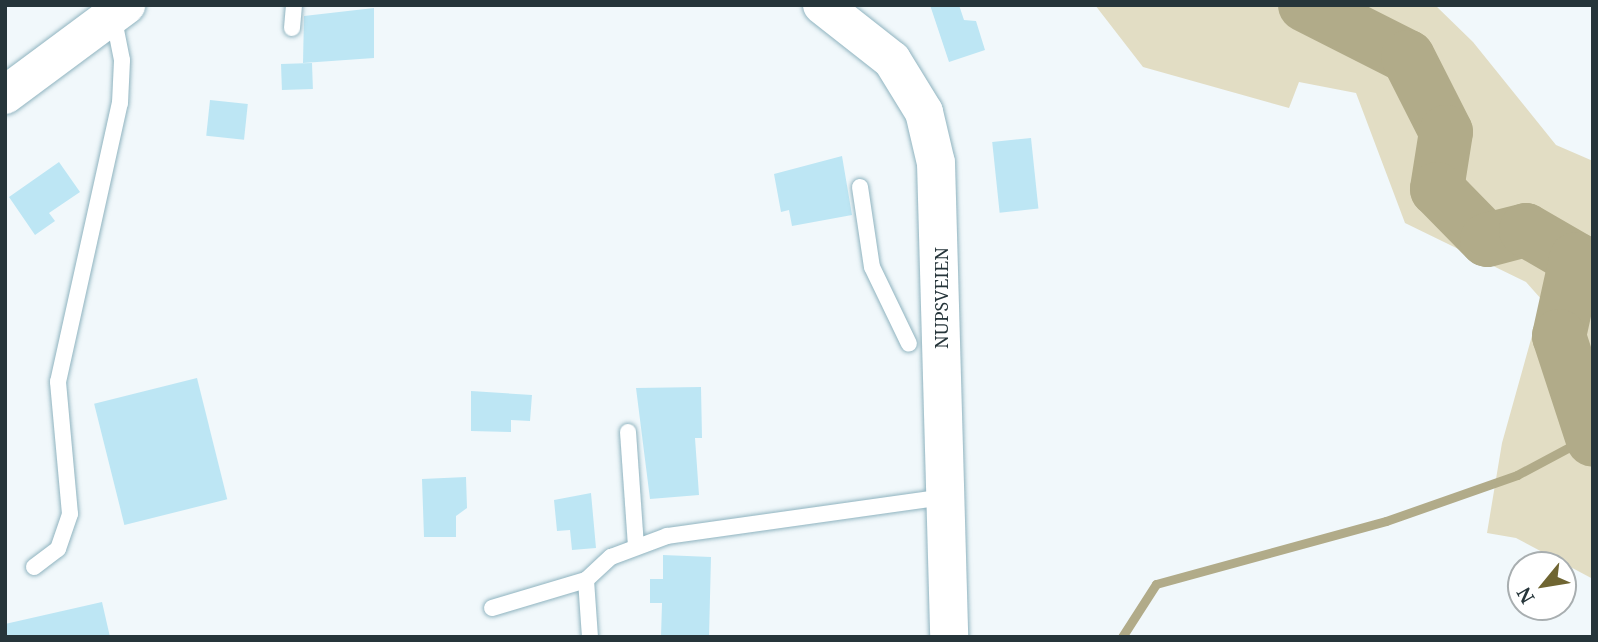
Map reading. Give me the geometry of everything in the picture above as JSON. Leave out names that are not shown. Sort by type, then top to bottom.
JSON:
[{"type":"main road","name":"NUPSVEIEN","points":[[822,5],[892,60],[929,127],[939,193],[949,637]]},
{"type":"main road","points":[[5,94],[119,10]]},
{"type":"lane","points":[[292,28],[294,5]]},
{"type":"lane","points":[[34,568],[58,549],[70,514],[58,382],[120,103],[122,60],[119,10]]},
{"type":"lane","points":[[860,187],[872,267],[909,344]]},
{"type":"lane","points":[[628,432],[636,546]]},
{"type":"lane","points":[[492,608],[586,580],[599,564],[636,546],[708,528],[944,496]]},
{"type":"lane","points":[[586,580],[590,637]]},
{"type":"shaded area","points":[[1095,5],[1435,5],[1473,42],[1556,145],[1593,161],[1593,579],[1577,570],[1577,551],[1540,551],[1516,538],[1487,533],[1502,443],[1542,300],[1526,282],[1405,223],[1356,93],[1299,82],[1289,108],[1143,67]]},
{"type":"building","points":[[930,5],[959,5],[964,20],[976,21],[985,50],[949,62]]},
{"type":"building","points":[[374,8],[374,58],[303,63],[304,16]]},
{"type":"building","points":[[312,63],[313,89],[282,90],[281,64]]},
{"type":"building","points":[[210,100],[248,104],[244,140],[206,136]]},
{"type":"building","points":[[1031,138],[1038,209],[1000,213],[992,142]]},
{"type":"building","points":[[842,156],[852,215],[792,226],[789,210],[781,212],[774,174]]},
{"type":"building","points":[[59,162],[80,192],[49,213],[55,221],[35,235],[9,197]]},
{"type":"building","points":[[197,378],[227,499],[124,525],[94,404]]},
{"type":"building","points":[[701,387],[702,438],[695,438],[699,495],[650,499],[636,388]]},
{"type":"building","points":[[471,391],[532,395],[530,421],[511,420],[511,432],[471,431]]},
{"type":"building","points":[[466,477],[467,508],[456,516],[456,537],[424,537],[422,479]]},
{"type":"building","points":[[591,493],[596,548],[572,550],[570,530],[557,531],[554,500]]},
{"type":"building","points":[[663,555],[711,557],[709,637],[661,637],[662,603],[650,603],[650,579],[663,579]]},
{"type":"building","points":[[102,602],[110,637],[5,637],[5,624]]},
{"type":"waterway","points":[[1305,5],[1408,57],[1446,132],[1437,189],[1487,240],[1526,230],[1576,259],[1559,336],[1593,440]]},
{"type":"waterway","points":[[1122,637],[1156,584],[1386,521],[1517,475],[1590,436]]}]
